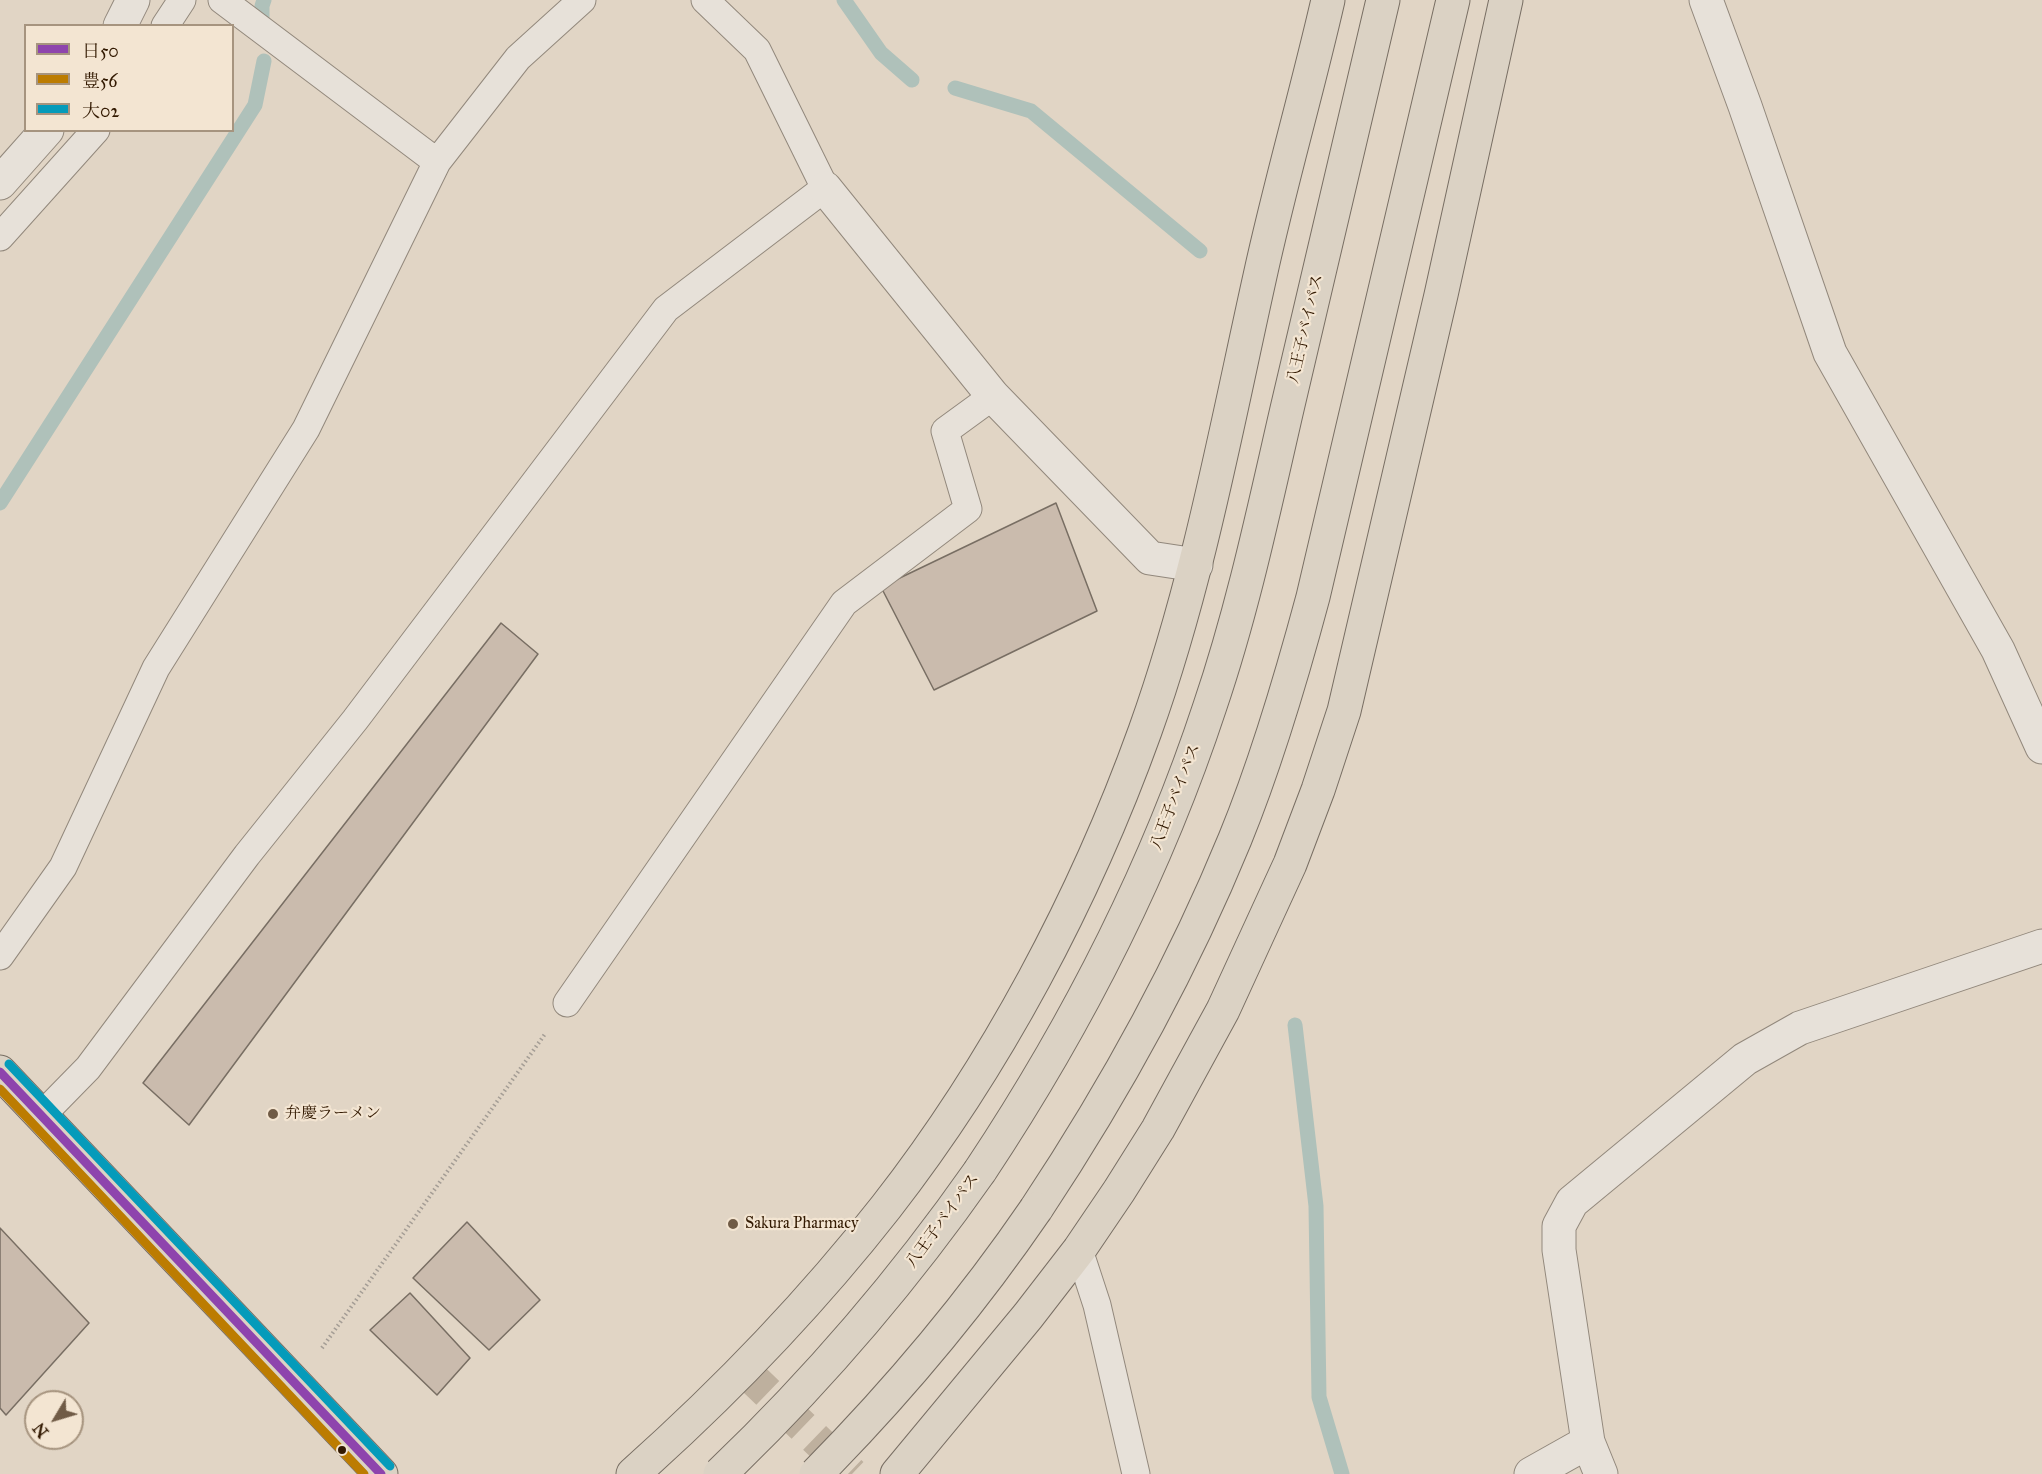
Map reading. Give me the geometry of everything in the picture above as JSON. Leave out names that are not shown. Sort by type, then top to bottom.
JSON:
[{"type":"highway","points":[[633,1474],[744,1370],[886,1207],[935,1140],[993,1048],[1038,971],[1081,886],[1145,731],[1172,651],[1196,565],[1262,266],[1328,0]]},
{"type":"highway","name":"八王子バイパス","points":[[720,1474],[776,1420],[894,1288],[980,1171],[1052,1058],[1125,921],[1171,814],[1211,706],[1245,586],[1383,0]]},
{"type":"highway","points":[[816,1474],[881,1407],[927,1353],[988,1276],[1036,1209],[1120,1075],[1158,1007],[1191,940],[1232,846],[1292,675],[1313,597],[1454,0]]},
{"type":"highway","points":[[897,1474],[978,1378],[1079,1250],[1158,1129],[1223,1010],[1290,864],[1344,711],[1442,295],[1506,0]]},
{"type":"highway","points":[[0,1072],[381,1474]]},
{"type":"street","points":[[121,24],[133,0]]},
{"type":"street","points":[[1706,0],[1830,353],[1998,650],[2042,747]]},
{"type":"street","points":[[0,183],[45,132]]},
{"type":"street","points":[[825,188],[993,396],[1150,558],[1196,565]]},
{"type":"street","points":[[1602,1474],[1588,1442],[1559,1250],[1559,1226],[1572,1202],[1744,1059],[1800,1028],[2042,946]]},
{"type":"street","points":[[1531,1474],[1588,1442]]},
{"type":"lane","points":[[166,24],[182,0]]},
{"type":"lane","points":[[222,0],[437,162]]},
{"type":"lane","points":[[0,956],[63,867],[156,668],[306,429],[437,162],[518,58],[582,0]]},
{"type":"lane","points":[[41,1116],[88,1068],[247,855],[355,720],[666,309],[825,188],[758,50],[705,0]]},
{"type":"lane","points":[[0,237],[94,132]]},
{"type":"lane","points":[[567,1002],[844,603],[968,509],[945,431],[993,396]]},
{"type":"lane","points":[[1079,1250],[1097,1305],[1136,1474]]},
{"type":"path","points":[[294,1384],[567,1002]]},
{"type":"building","points":[[1056,503],[1097,611],[934,690],[881,587]]},
{"type":"building","points":[[501,623],[538,654],[189,1125],[143,1083]]},
{"type":"building","points":[[467,1222],[540,1300],[489,1350],[413,1278]]},
{"type":"building","points":[[0,1228],[89,1323],[29,1390],[24,1390],[24,1395],[6,1415],[0,1408]]},
{"type":"building","points":[[410,1293],[470,1358],[437,1395],[370,1330]]},
{"type":"waterway","points":[[262,17],[264,0]]},
{"type":"waterway","points":[[844,0],[881,53],[912,80]]},
{"type":"waterway","points":[[0,503],[255,105],[264,61]]},
{"type":"waterway","points":[[955,88],[1031,111],[1200,251]]},
{"type":"waterway","points":[[1295,1025],[1316,1206],[1319,1397],[1342,1474]]},
{"type":"tunnel","points":[[744,1370],[852,1474]]},
{"type":"transit line","name":"大02","points":[[9,1064],[390,1466]]},
{"type":"transit line","name":"日50","points":[[0,1072],[381,1474]]},
{"type":"transit line","name":"豊56","points":[[0,1089],[364,1474]]},
{"type":"place","name":"弁慶ラーメン","points":[[273,1114]]},
{"type":"place","name":"Sakura Pharmacy","points":[[733,1224]]}]
